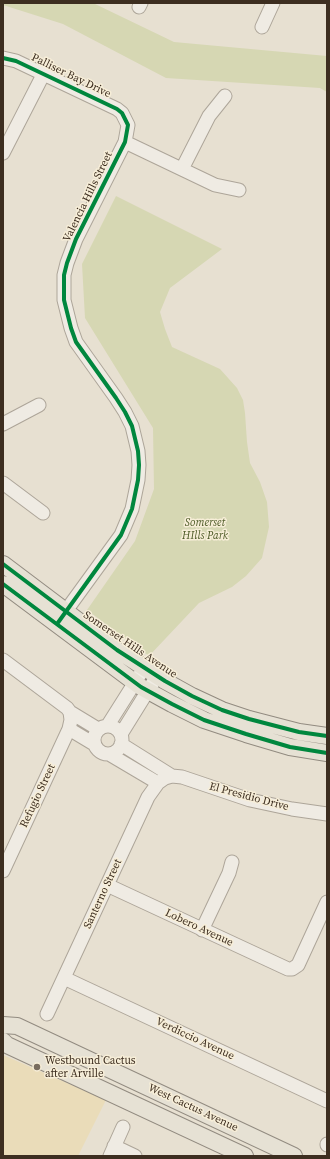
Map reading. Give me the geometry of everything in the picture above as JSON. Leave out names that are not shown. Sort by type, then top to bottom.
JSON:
[{"type":"main road","name":"Somerset Hills Avenue","points":[[3,564],[61,618],[141,687],[204,720],[226,728],[290,747],[327,753]]},
{"type":"main road","name":"Somerset Hills Avenue","points":[[3,584],[117,650],[150,672],[192,696],[222,710],[273,726],[327,736]]},
{"type":"main road","name":"West Cactus Avenue","points":[[3,1025],[17,1026],[294,1156]]},
{"type":"main road","name":"West Cactus Avenue","points":[[3,1041],[7,1045],[245,1156]]},
{"type":"street","points":[[262,27],[274,3]]},
{"type":"street","name":"Palliser Bay Drive","points":[[3,58],[16,61],[44,73],[117,109],[126,119]]},
{"type":"street","points":[[3,153],[44,73]]},
{"type":"street","points":[[182,169],[209,116],[225,96]]},
{"type":"street","name":"Valencia Hills Street","points":[[61,618],[121,535],[132,509],[138,480],[138,451],[132,426],[116,398],[76,342],[70,328],[64,300],[64,275],[72,250],[125,142],[127,130],[126,119]]},
{"type":"street","points":[[125,142],[215,185],[240,190]]},
{"type":"street","points":[[3,424],[39,405]]},
{"type":"street","points":[[3,483],[43,513]]},
{"type":"street","points":[[3,660],[66,708],[70,720],[100,751],[109,754],[117,750],[141,687],[150,672]]},
{"type":"street","points":[[94,744],[94,735],[141,687]]},
{"type":"street","points":[[70,720],[117,729],[121,739]]},
{"type":"street","name":"Refugio Street","points":[[3,870],[70,720]]},
{"type":"street","name":"El Presidio Drive","points":[[121,739],[165,779]]},
{"type":"street","name":"El Presidio Drive","points":[[109,754],[165,779],[182,777],[250,800],[292,810],[327,814]]},
{"type":"street","name":"Santerno Street","points":[[47,1014],[148,797],[165,779]]},
{"type":"street","points":[[202,930],[232,862]]},
{"type":"street","name":"Lobero Avenue","points":[[106,885],[284,968],[292,969],[298,965],[327,902]]},
{"type":"street","name":"Verdiccio Avenue","points":[[64,978],[327,1101]]},
{"type":"street","points":[[123,1127],[112,1151],[135,1156]]},
{"type":"green space","points":[[3,3],[93,3],[174,42],[327,56],[327,92],[320,88],[166,78],[63,24],[3,5]]},
{"type":"green space","name":"Somerset HIlls Park","points":[[116,196],[222,249],[170,288],[160,312],[172,347],[220,369],[237,388],[243,400],[250,463],[260,482],[267,502],[269,527],[262,558],[246,576],[232,587],[199,603],[149,656],[87,610],[135,541],[154,489],[153,428],[85,318],[82,264]]},
{"type":"sand","points":[[3,1055],[106,1100],[78,1156],[3,1156]]},
{"type":"cycle path","points":[[3,58],[16,61],[117,109],[122,113],[128,125],[125,142],[76,239],[67,263],[64,275],[64,300],[76,342],[116,398],[132,426],[138,451],[138,480],[132,509],[121,535],[57,624]]},
{"type":"cycle path","points":[[3,564],[117,650],[165,681],[192,696],[222,710],[249,719],[299,732],[327,736]]},
{"type":"cycle path","points":[[3,584],[141,687],[172,704],[204,720],[246,734],[290,747],[327,753]]},
{"type":"place","name":"Westbound Cactus after Arville","points":[[37,1067]]}]
